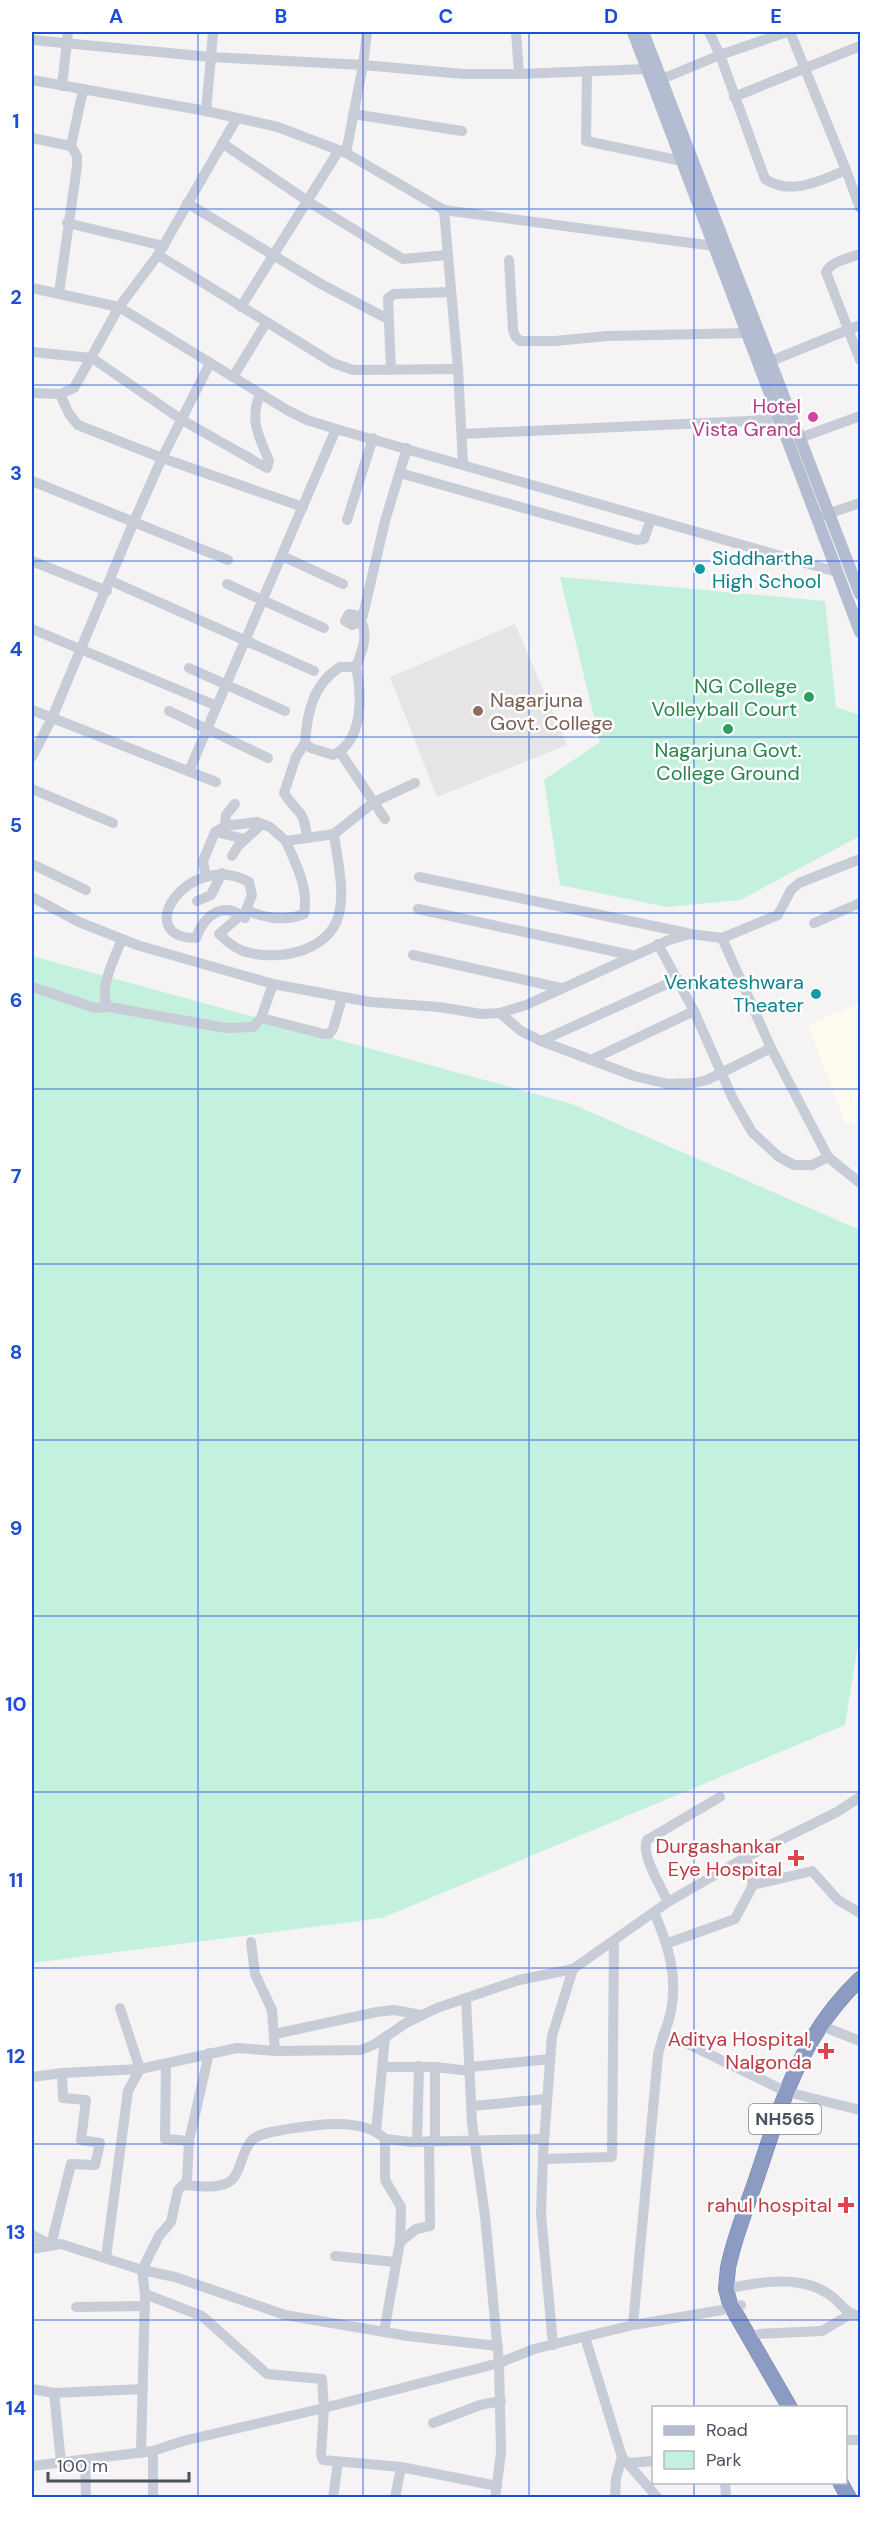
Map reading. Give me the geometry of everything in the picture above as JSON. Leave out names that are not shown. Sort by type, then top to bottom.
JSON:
[{"type":"highway","name":"NH565","points":[[731,2299],[731,2253],[805,2050],[819,2025],[861,1979]]},
{"type":"highway","name":"NH565","points":[[791,2093],[826,2028],[861,1989]]},
{"type":"highway","points":[[731,2299],[759,2334],[798,2406]]},
{"type":"highway","points":[[731,2299],[789,2406]]},
{"type":"highway","points":[[833,2484],[840,2498]]},
{"type":"highway","points":[[841,2484],[849,2498]]},
{"type":"main road","points":[[633,32],[815,518],[861,632]]},
{"type":"main road","points":[[644,32],[861,594]]},
{"type":"street","points":[[62,86],[68,32]]},
{"type":"street","points":[[206,111],[213,32]]},
{"type":"street","points":[[241,307],[308,201],[343,151],[363,65],[367,32]]},
{"type":"street","points":[[516,32],[519,74]]},
{"type":"street","points":[[709,32],[720,54],[765,179],[783,187],[793,187],[813,183],[846,170]]},
{"type":"street","points":[[662,79],[720,54],[788,32],[860,203]]},
{"type":"street","points":[[32,40],[211,57],[363,65],[464,74],[647,69]]},
{"type":"street","points":[[734,97],[861,46]]},
{"type":"street","points":[[587,71],[586,141],[682,161]]},
{"type":"street","points":[[32,80],[206,111],[278,127],[343,151],[444,210],[714,246]]},
{"type":"street","points":[[71,146],[83,90]]},
{"type":"street","points":[[353,114],[462,130]]},
{"type":"street","points":[[32,393],[60,394],[74,388],[119,307],[161,250],[237,118]]},
{"type":"street","points":[[32,138],[71,146],[78,160],[59,293]]},
{"type":"street","points":[[222,143],[308,201],[403,259],[447,255]]},
{"type":"street","points":[[188,203],[352,301],[388,319]]},
{"type":"street","points":[[444,210],[458,369],[463,464]]},
{"type":"street","points":[[68,223],[161,250],[241,307],[333,363],[353,370],[458,369]]},
{"type":"street","points":[[861,254],[830,266],[826,272],[861,360]]},
{"type":"street","points":[[509,260],[513,330],[514,336],[520,341],[555,341],[607,336],[747,333]]},
{"type":"street","points":[[32,288],[119,307],[260,394],[307,420],[837,572]]},
{"type":"street","points":[[392,370],[388,319],[390,295],[451,292]]},
{"type":"street","points":[[233,377],[266,323]]},
{"type":"street","points":[[771,361],[861,325]]},
{"type":"street","points":[[32,352],[92,358],[182,420],[267,468],[269,461],[254,421],[254,409],[260,394]]},
{"type":"street","points":[[32,757],[82,649],[162,458],[210,363]]},
{"type":"street","points":[[60,394],[69,414],[78,425],[162,458],[303,507]]},
{"type":"street","points":[[800,438],[861,416]]},
{"type":"street","points":[[462,434],[725,423],[779,418]]},
{"type":"street","points":[[189,771],[336,429]]},
{"type":"street","points":[[347,520],[373,438]]},
{"type":"street","points":[[305,743],[310,748],[333,755],[340,752],[356,729],[361,689],[356,667],[364,642],[364,628],[360,622],[407,448]]},
{"type":"street","points":[[400,473],[637,540],[645,537],[651,519]]},
{"type":"street","points":[[32,481],[228,560]]},
{"type":"street","points":[[815,518],[861,503]]},
{"type":"street","points":[[282,556],[343,584]]},
{"type":"street","points":[[32,561],[109,586],[314,671]]},
{"type":"street","points":[[227,584],[324,628]]},
{"type":"street","points":[[32,629],[217,706]]},
{"type":"street","points":[[307,838],[303,815],[290,803],[284,793],[296,757],[305,743],[310,707],[324,679],[340,667],[356,667]]},
{"type":"street","points":[[189,668],[285,711]]},
{"type":"street","points":[[32,710],[216,782]]},
{"type":"street","points":[[169,711],[268,758]]},
{"type":"street","points":[[340,752],[386,819]]},
{"type":"street","points":[[286,841],[334,834],[374,802],[415,783]]},
{"type":"street","points":[[32,789],[113,822]]},
{"type":"street","points":[[206,877],[203,861],[226,815],[235,804]]},
{"type":"street","points":[[220,829],[243,822],[262,824],[286,841],[304,884],[306,903],[304,914],[291,919],[272,919],[241,911],[219,911],[210,914],[193,931],[196,938],[184,938],[174,934],[168,927],[166,918],[170,904],[178,893],[206,877],[222,873],[236,875],[249,882],[252,895],[241,911],[219,934],[228,942],[249,953],[289,953],[312,947],[328,935],[335,926],[340,909],[340,884],[334,834]]},
{"type":"street","points":[[232,856],[245,838],[262,824]]},
{"type":"street","points":[[220,829],[245,838]]},
{"type":"street","points":[[418,877],[690,934],[722,938],[778,915],[791,890],[799,883],[861,859]]},
{"type":"street","points":[[32,864],[86,890]]},
{"type":"street","points":[[196,901],[211,895],[222,873]]},
{"type":"street","points":[[32,897],[80,922],[122,939],[273,984],[342,998],[439,1007],[482,1014],[500,1013],[526,1005],[632,955],[690,934]]},
{"type":"street","points":[[814,923],[861,903]]},
{"type":"street","points":[[418,909],[632,955]]},
{"type":"street","points":[[722,938],[771,1048],[828,1156],[861,1183]]},
{"type":"street","points":[[109,1007],[104,999],[104,988],[122,939]]},
{"type":"street","points":[[658,944],[678,979],[733,1099],[752,1132],[779,1157],[794,1165],[805,1167],[828,1156]]},
{"type":"street","points":[[413,956],[562,988]]},
{"type":"street","points":[[541,1041],[678,979]]},
{"type":"street","points":[[32,987],[94,1008],[109,1007],[226,1028],[253,1027],[261,1018],[273,984]]},
{"type":"street","points":[[261,1018],[329,1034],[333,1029],[342,998]]},
{"type":"street","points":[[591,1060],[694,1011]]},
{"type":"street","points":[[500,1013],[521,1031],[541,1041],[634,1076],[668,1084],[694,1083],[723,1073],[771,1048]]},
{"type":"street","points":[[668,1902],[646,1855],[645,1844],[647,1840],[720,1797]]},
{"type":"street","points":[[32,2077],[140,2069],[237,2048],[275,2051],[361,2050],[421,2015],[519,1980],[573,1969],[668,1902],[746,1857],[837,1812],[861,1797]]},
{"type":"street","points":[[668,1943],[735,1919],[753,1885],[746,1857]]},
{"type":"street","points":[[753,1885],[812,1871],[838,1900],[861,1913]]},
{"type":"street","points":[[633,2325],[658,2055],[671,2014],[673,1998],[673,1972],[668,1943],[654,1912]]},
{"type":"street","points":[[543,2158],[612,2157],[614,1941]]},
{"type":"street","points":[[251,1942],[255,1974],[272,2010],[275,2051]]},
{"type":"street","points":[[553,2345],[541,2214],[546,2099],[552,2036],[573,1969]]},
{"type":"street","points":[[466,1998],[474,2141],[485,2216],[499,2362],[501,2453],[495,2498]]},
{"type":"street","points":[[106,2257],[128,2091],[140,2069],[120,2007]]},
{"type":"street","points":[[275,2034],[377,2012],[394,2010],[421,2015]]},
{"type":"street","points":[[826,2028],[861,2041]]},
{"type":"street","points":[[663,2035],[684,2042],[791,2093],[861,2110]]},
{"type":"street","points":[[384,2332],[400,2242],[401,2207],[385,2180],[381,2136],[385,2037]]},
{"type":"street","points":[[141,2453],[145,2306],[142,2270],[159,2236],[171,2222],[178,2190],[185,2185],[188,2177],[189,2141],[209,2053]]},
{"type":"street","points":[[384,2067],[419,2066],[470,2069],[550,2059]]},
{"type":"street","points":[[166,2065],[165,2139],[189,2141]]},
{"type":"street","points":[[417,2142],[419,2066]]},
{"type":"street","points":[[400,2242],[416,2229],[430,2226],[435,2067]]},
{"type":"street","points":[[51,2245],[71,2164],[95,2165],[99,2143],[81,2140],[86,2100],[63,2098],[62,2073]]},
{"type":"street","points":[[472,2106],[546,2099]]},
{"type":"street","points":[[185,2185],[226,2184],[235,2175],[246,2146],[262,2134],[331,2124],[417,2142],[544,2139]]},
{"type":"street","points":[[32,2235],[51,2245]]},
{"type":"street","points":[[32,2249],[62,2244],[142,2270],[175,2277],[285,2315],[384,2332],[498,2346]]},
{"type":"street","points":[[335,2256],[395,2262]]},
{"type":"street","points":[[32,2466],[153,2451],[183,2441],[324,2408],[499,2362],[534,2349],[794,2282],[829,2294],[855,2315],[822,2331],[759,2334]]},
{"type":"street","points":[[145,2294],[202,2316],[267,2374],[322,2379],[324,2408],[321,2458],[338,2462],[401,2468],[497,2486]]},
{"type":"street","points":[[76,2307],[145,2306]]},
{"type":"street","points":[[585,2337],[625,2460],[658,2498]]},
{"type":"street","points":[[32,2390],[54,2393],[143,2389]]},
{"type":"street","points":[[54,2393],[61,2463]]},
{"type":"street","points":[[433,2423],[480,2404],[501,2401]]},
{"type":"street","points":[[153,2451],[153,2498]]},
{"type":"street","points":[[85,2459],[86,2498]]},
{"type":"street","points":[[625,2460],[652,2461]]},
{"type":"street","points":[[615,2498],[616,2478],[625,2460]]},
{"type":"street","points":[[333,2498],[338,2462]]},
{"type":"street","points":[[395,2498],[401,2468]]},
{"type":"shaded area","name":"Nagarjuna Govt. College","points":[[515,624],[567,745],[437,797],[390,677]]},
{"type":"shaded area","points":[[860,1003],[860,1119],[846,1125],[808,1025]]},
{"type":"green space","name":"Nagarjuna Govt. College Ground","points":[[560,577],[825,601],[836,707],[860,715],[860,836],[740,900],[667,907],[560,885],[544,780],[600,742]]},
{"type":"green space","points":[[32,956],[572,1104],[860,1230],[860,1632],[845,1725],[382,1918],[32,1963]]},
{"type":"place","name":"Hotel Vista Grand","points":[[813,417]]},
{"type":"place","name":"Siddhartha High School","points":[[700,569]]},
{"type":"place","name":"NG College Volleyball Court","points":[[809,697]]},
{"type":"place","name":"Nagarjuna Govt. College","points":[[478,711]]},
{"type":"place","name":"Nagarjuna Govt. College Ground","points":[[728,729]]},
{"type":"place","name":"Venkateshwara Theater","points":[[816,994]]},
{"type":"place","name":"Durgashankar Eye Hospital","points":[[796,1858]]},
{"type":"place","name":"Aditya Hospital, Nalgonda","points":[[826,2051]]},
{"type":"place","name":"rahul hospital","points":[[846,2205]]}]
